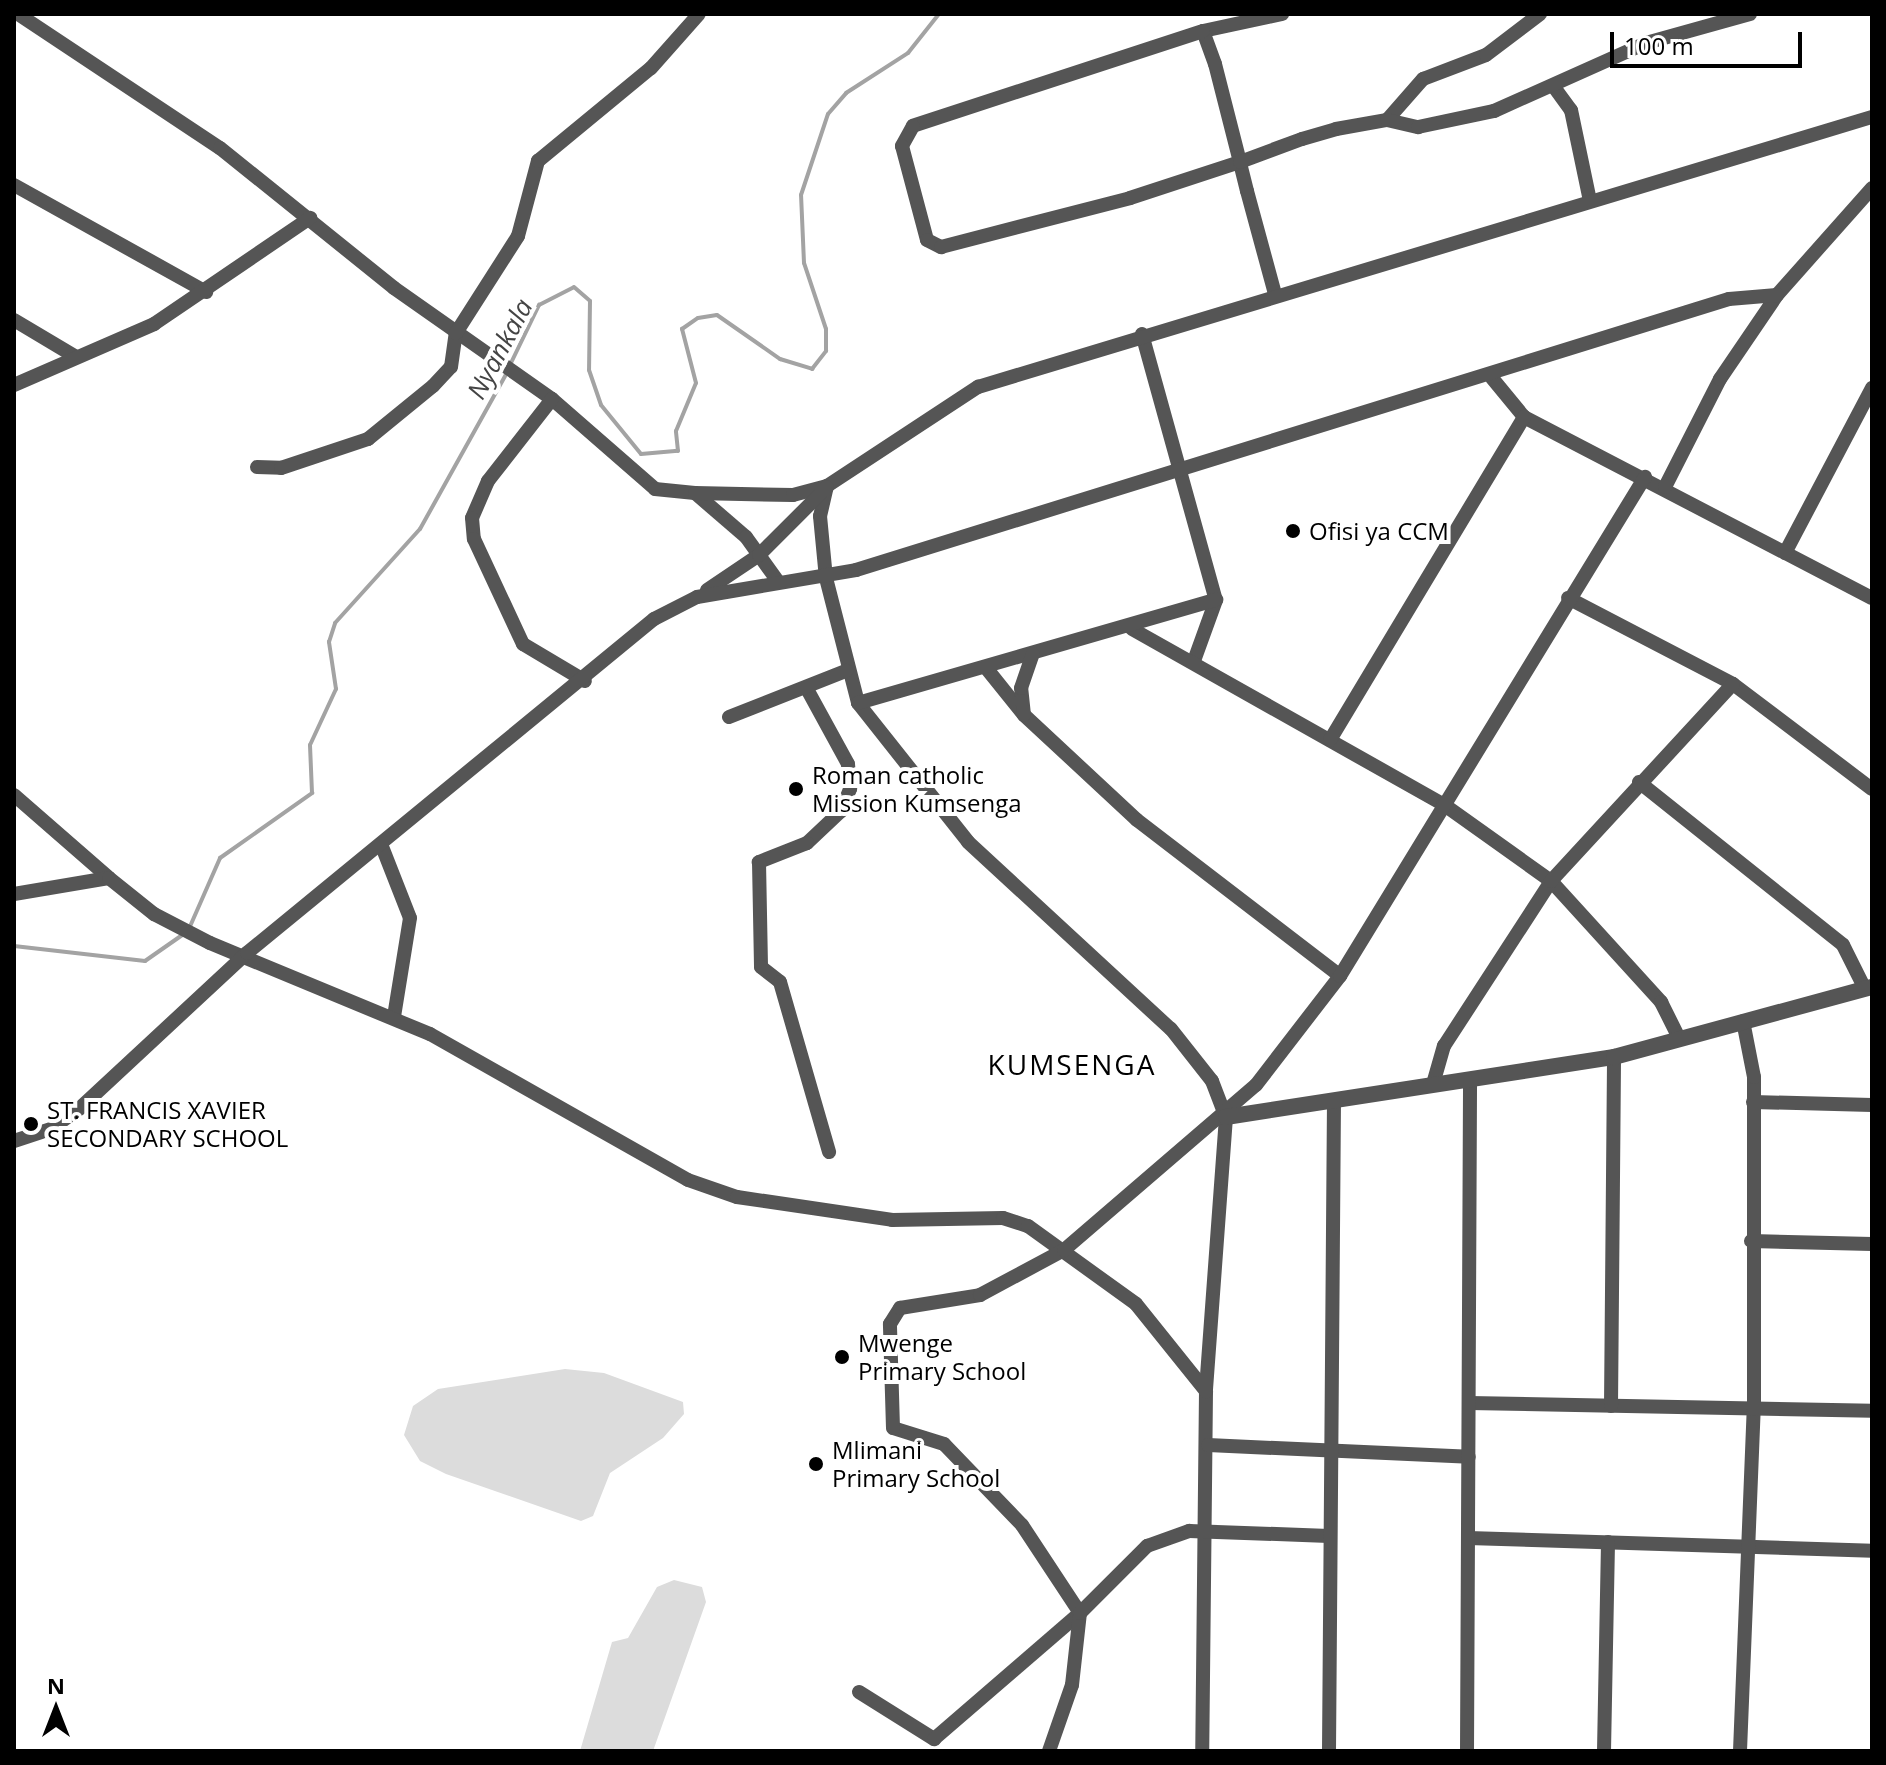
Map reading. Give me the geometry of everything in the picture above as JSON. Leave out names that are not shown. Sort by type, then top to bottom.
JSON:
[{"type":"street","points":[[18,14],[220,148],[497,364],[552,399],[655,489],[793,495],[827,486]]},
{"type":"street","points":[[257,467],[281,468],[368,439],[451,367],[456,333],[518,236],[548,147],[651,68],[699,14]]},
{"type":"street","points":[[1282,14],[1203,31],[913,126],[902,146],[927,240],[956,243],[1387,120],[1444,124],[1554,87],[1646,43],[1750,14]]},
{"type":"street","points":[[1387,120],[1423,79],[1486,55],[1540,14]]},
{"type":"street","points":[[1203,31],[1275,294]]},
{"type":"street","points":[[1554,87],[1571,110],[1590,201]]},
{"type":"street","points":[[14,1141],[51,1129],[79,1109],[247,953],[585,681],[654,619],[697,597],[759,555],[827,486],[978,387],[1142,334],[1872,117]]},
{"type":"street","points":[[14,185],[206,292]]},
{"type":"street","points":[[1665,487],[1720,379],[1777,295],[1872,188]]},
{"type":"street","points":[[14,385],[206,292],[310,218]]},
{"type":"street","points":[[697,597],[777,580],[826,578],[1492,378],[1729,299],[1777,295]]},
{"type":"street","points":[[14,320],[76,357]]},
{"type":"street","points":[[1142,334],[1216,600],[1195,658]]},
{"type":"street","points":[[1492,378],[1524,417],[1665,487],[1872,598]]},
{"type":"street","points":[[1785,553],[1872,388]]},
{"type":"street","points":[[552,399],[488,481],[472,518],[474,539],[523,644],[585,681]]},
{"type":"street","points":[[1330,740],[1524,417]]},
{"type":"street","points":[[1049,1751],[1072,1685],[1080,1613],[1022,1525],[944,1444],[893,1428],[888,1363],[890,1324],[900,1308],[980,1295],[1064,1250],[1226,1117],[1340,976],[1568,598],[1645,477]]},
{"type":"street","points":[[827,486],[820,516],[826,578],[846,671],[858,703],[968,842],[1171,1029],[1212,1081],[1226,1117],[1206,1391],[1208,1535],[1202,1751]]},
{"type":"street","points":[[695,493],[759,555],[777,580]]},
{"type":"street","points":[[1568,598],[1733,684],[1872,789]]},
{"type":"street","points":[[858,703],[1132,629],[1216,600]]},
{"type":"street","points":[[1132,629],[1195,658],[1443,804],[1551,881],[1661,1002],[1679,1038]]},
{"type":"street","points":[[1024,715],[1021,688],[1033,654]]},
{"type":"street","points":[[987,669],[1024,715],[1137,820],[1340,976]]},
{"type":"street","points":[[729,717],[807,689],[846,671]]},
{"type":"street","points":[[1433,1084],[1444,1046],[1551,881],[1639,782],[1733,684]]},
{"type":"street","points":[[807,689],[848,764],[850,789],[841,811],[807,843],[759,862],[761,967],[780,982],[829,1152]]},
{"type":"street","points":[[1226,1117],[1334,1104],[1433,1084],[1470,1081],[1614,1057],[1868,988],[1843,945],[1639,782]]},
{"type":"street","points":[[14,795],[154,914],[394,1017],[688,1180],[737,1197],[892,1220],[1003,1218],[1064,1250],[1136,1304],[1206,1391]]},
{"type":"street","points":[[381,844],[410,918],[394,1017]]},
{"type":"street","points":[[14,894],[109,878]]},
{"type":"street","points":[[1740,1751],[1754,1409],[1751,1241],[1753,1102],[1743,1021]]},
{"type":"street","points":[[1611,1406],[1614,1057]]},
{"type":"street","points":[[1467,1751],[1470,1081]]},
{"type":"street","points":[[1753,1102],[1872,1105]]},
{"type":"street","points":[[1329,1751],[1334,1104]]},
{"type":"street","points":[[1751,1241],[1872,1244]]},
{"type":"street","points":[[1469,1403],[1872,1411]]},
{"type":"street","points":[[1208,1445],[1469,1457]]},
{"type":"street","points":[[859,1692],[934,1739],[1168,1533],[1329,1536]]},
{"type":"street","points":[[1468,1538],[1872,1551]]},
{"type":"street","points":[[1604,1751],[1608,1542]]},
{"type":"shaded area","points":[[565,1369],[604,1373],[683,1402],[684,1414],[663,1438],[610,1473],[593,1516],[581,1521],[446,1474],[420,1461],[404,1435],[413,1406],[438,1389]]},
{"type":"shaded area","points":[[674,1580],[702,1587],[706,1602],[653,1751],[580,1751],[612,1642],[628,1638],[657,1587]]},
{"type":"waterway","name":"Nyankala","points":[[510,365],[539,305],[574,287],[590,301],[589,370],[601,405],[641,454],[678,451],[676,431],[696,383],[682,329],[698,318],[717,315],[780,359],[812,369],[826,351],[826,329],[804,263],[801,195],[828,114],[846,93],[908,53],[939,14]]},
{"type":"waterway","name":"Nyankala","points":[[14,946],[145,961],[188,931],[220,858],[312,793],[310,745],[336,689],[329,642],[335,623],[420,529],[507,373]]},
{"type":"place","name":"Ofisi ya CCM","points":[[1293,531]]},
{"type":"place","name":"Roman catholic Mission Kumsenga","points":[[796,789]]},
{"type":"place","name":"ST. FRANCIS XAVIER SECONDARY SCHOOL","points":[[31,1124]]},
{"type":"place","name":"Mwenge Primary School","points":[[842,1357]]},
{"type":"place","name":"Mlimani Primary School","points":[[816,1464]]},
{"type":"district","name":"KUMSENGA","points":[[1072,1064]]}]
